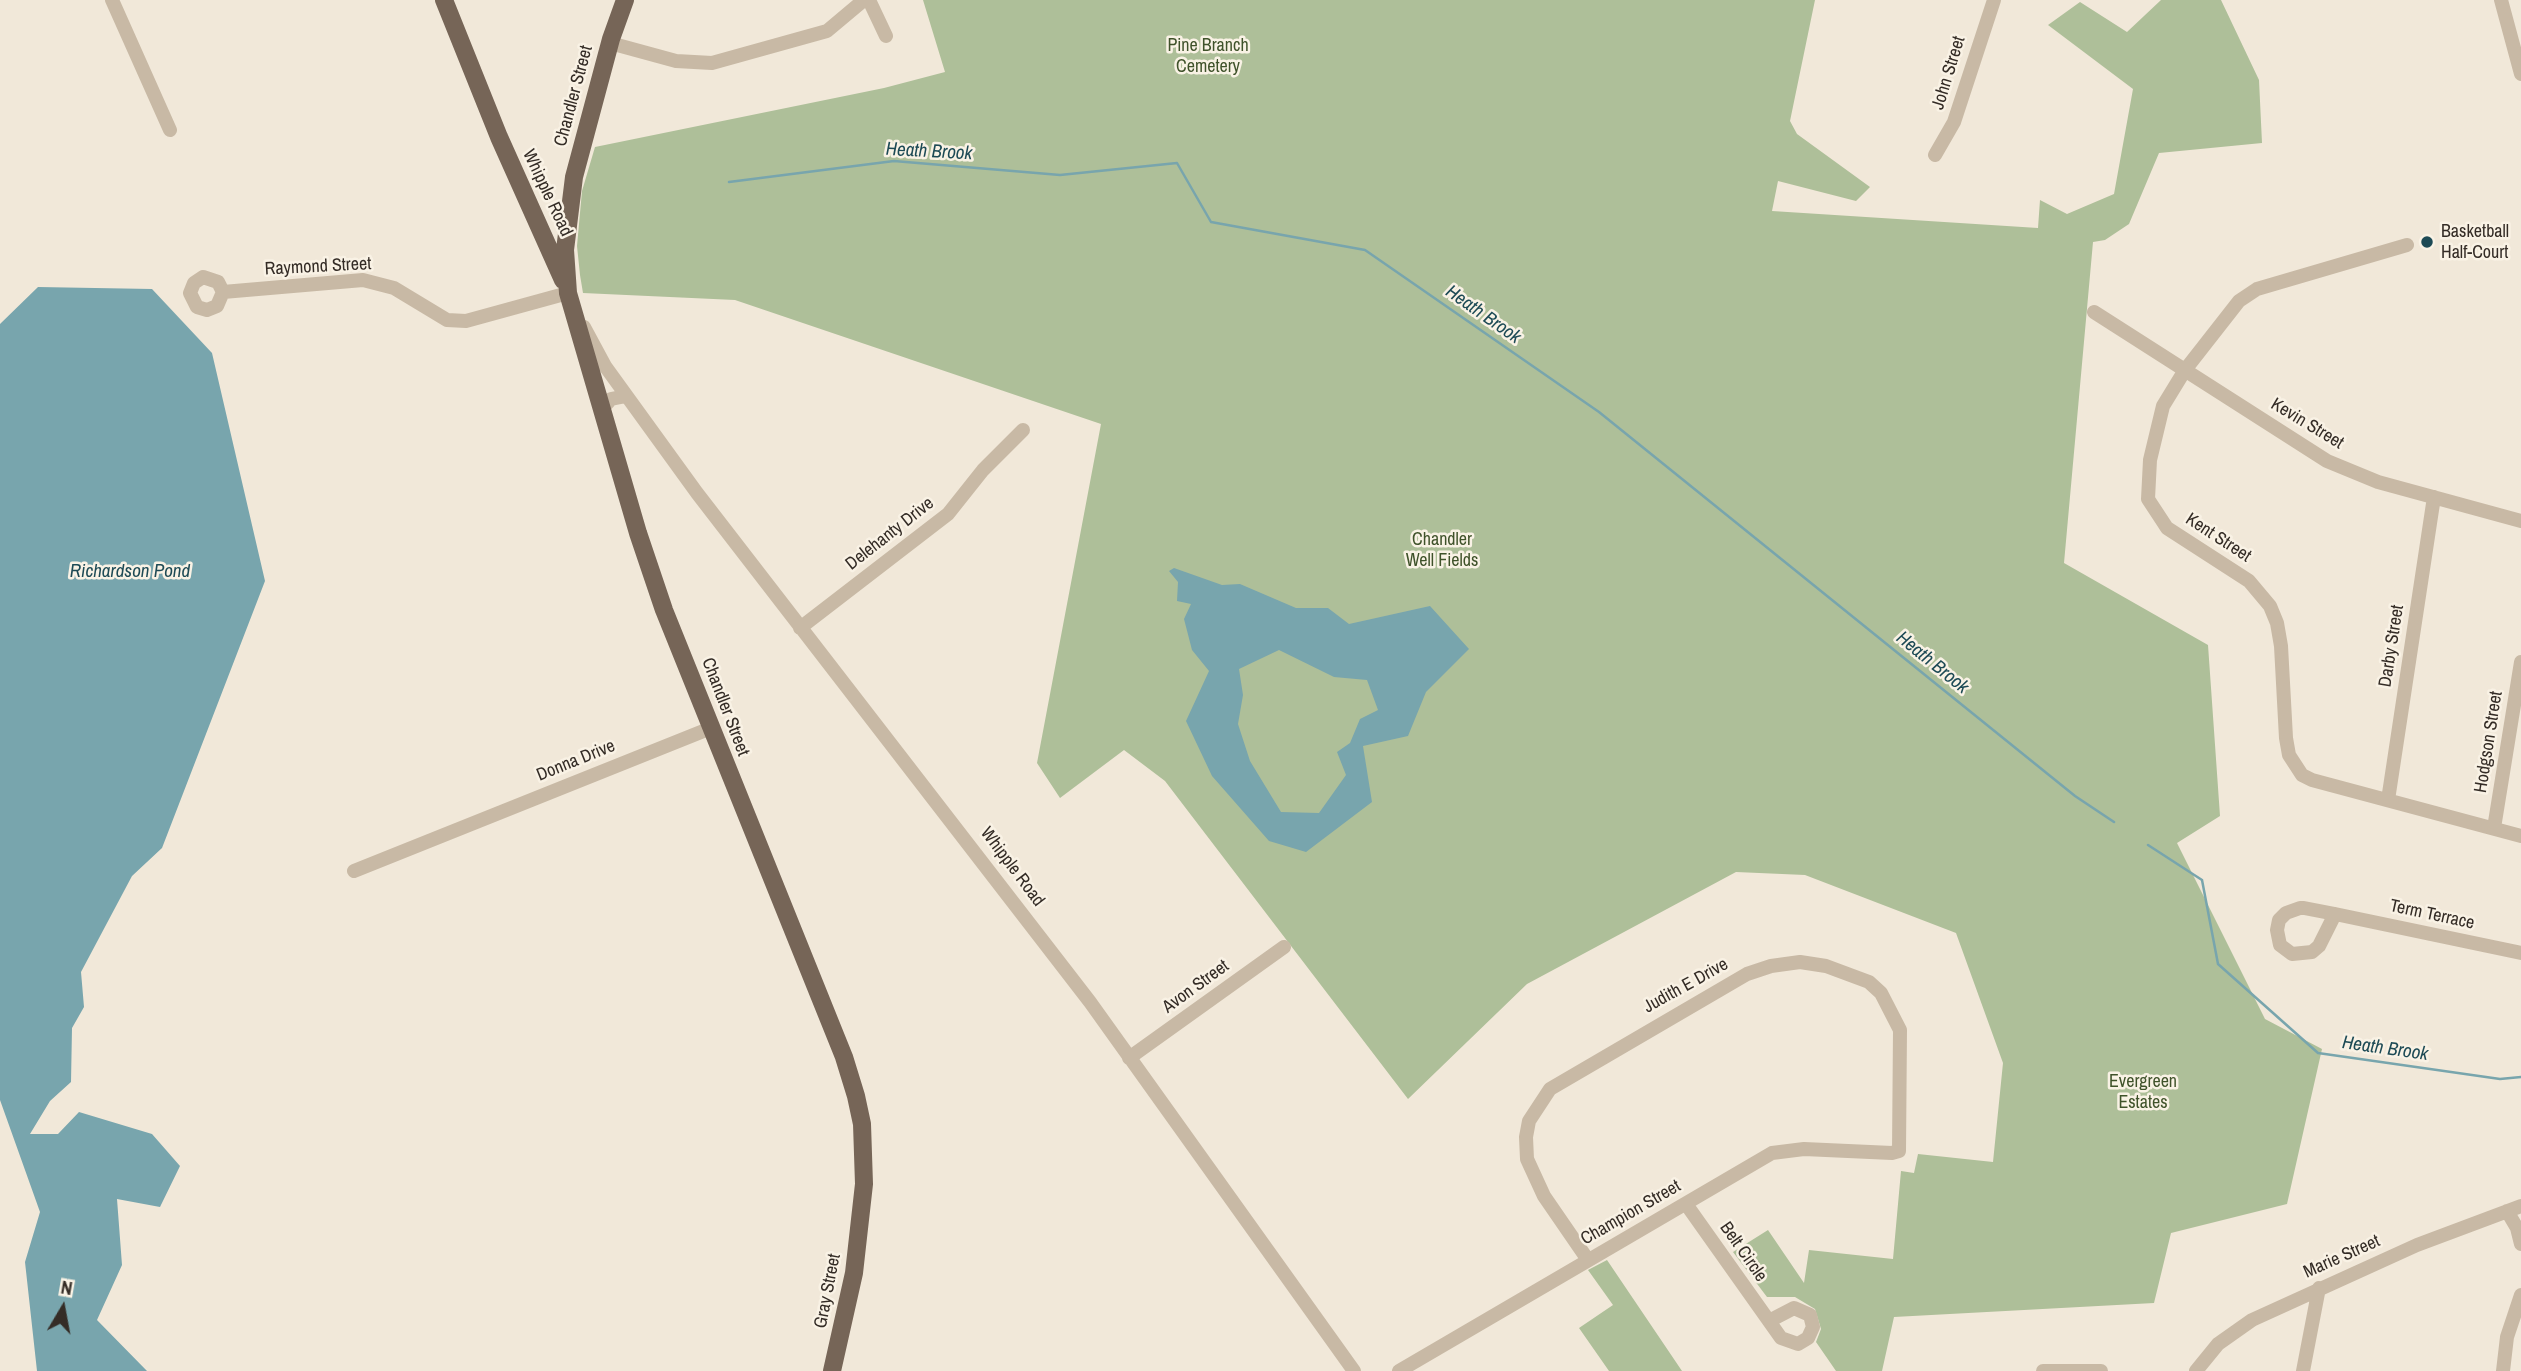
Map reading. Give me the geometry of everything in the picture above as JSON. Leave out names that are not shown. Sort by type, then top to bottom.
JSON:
[{"type":"main road","name":"Whipple Road","points":[[444,0],[494,125],[568,293]]},
{"type":"main road","name":"Chandler Street","points":[[625,0],[610,43],[574,177],[565,250],[568,293],[638,533],[711,728],[844,1058],[856,1096],[864,1157],[861,1217]]},
{"type":"main road","points":[[534,215],[547,218],[558,216],[570,205]]},
{"type":"main road","name":"Gray Street","points":[[832,1371],[848,1306],[861,1217]]},
{"type":"street","points":[[112,0],[170,130]]},
{"type":"street","points":[[610,43],[676,61],[712,63],[827,31],[866,0],[886,36]]},
{"type":"street","name":"John Street","points":[[1935,155],[1954,122],[1994,0]]},
{"type":"street","points":[[2501,0],[2521,74]]},
{"type":"street","name":"Kent Street","points":[[2407,245],[2257,289],[2225,316],[2185,369],[2163,406],[2147,485],[2155,513],[2167,528],[2249,581],[2270,606],[2277,623],[2286,738],[2295,766],[2312,780],[2521,836]]},
{"type":"street","name":"Raymond Street","points":[[223,292],[363,280],[394,288],[447,320],[466,321],[568,293]]},
{"type":"street","name":"Whipple Road","points":[[568,293],[591,342],[626,396],[800,628],[992,873],[1354,1371]]},
{"type":"street","name":"Kevin Street","points":[[2094,312],[2327,461],[2378,482],[2521,521]]},
{"type":"street","points":[[602,409],[611,399],[626,396]]},
{"type":"street","name":"Delehanty Drive","points":[[800,628],[930,529],[1023,429]]},
{"type":"street","name":"Darby Street","points":[[2388,800],[2434,497]]},
{"type":"street","name":"Hodgson Street","points":[[2494,828],[2521,662]]},
{"type":"street","name":"Donna Drive","points":[[354,871],[711,728]]},
{"type":"street","name":"Term Terrace","points":[[2335,914],[2521,953]]},
{"type":"street","name":"Avon Street","points":[[1129,1058],[1284,947]]},
{"type":"street","name":"Judith E Drive","points":[[1588,1260],[1544,1196],[1527,1159],[1526,1137],[1538,1105],[1550,1088],[1747,974],[1771,966],[1800,962],[1847,972],[1869,982],[1881,993],[1900,1030],[1899,1151]]},
{"type":"street","name":"Champion Street","points":[[1399,1371],[1757,1161],[1787,1149],[1892,1153],[1899,1151]]},
{"type":"street","name":"Belt Circle","points":[[1686,1205],[1769,1321]]},
{"type":"street","name":"Marie Street","points":[[2196,1371],[2234,1330],[2319,1288],[2521,1206]]},
{"type":"street","points":[[2507,1211],[2517,1227],[2521,1244]]},
{"type":"street","points":[[2303,1371],[2319,1288]]},
{"type":"street","points":[[2503,1371],[2507,1337],[2521,1295]]},
{"type":"street","points":[[2031,1371],[2101,1371]]},
{"type":"green space","name":"Chandler Well Fields","points":[[923,0],[1815,0],[1790,121],[1797,134],[1870,187],[1856,201],[1778,181],[1772,211],[2038,228],[2040,200],[2067,214],[2114,194],[2133,89],[2048,25],[2080,2],[2127,32],[2161,0],[2221,0],[2259,80],[2262,143],[2159,153],[2129,224],[2105,240],[2093,242],[2064,563],[2208,645],[2220,816],[2177,843],[2265,1019],[2322,1049],[2287,1204],[2171,1233],[2154,1303],[1894,1317],[1882,1371],[1836,1371],[1816,1342],[1821,1329],[1815,1309],[1795,1297],[1767,1297],[1733,1252],[1768,1230],[1804,1283],[1809,1250],[1893,1259],[1901,1171],[1914,1173],[1918,1154],[1993,1162],[2003,1063],[1956,933],[1805,875],[1736,872],[1527,984],[1408,1099],[1165,781],[1124,750],[1060,798],[1037,763],[1101,424],[735,300],[583,293],[577,246],[582,191],[595,147],[884,88],[945,72]]},
{"type":"green space","points":[[1607,1260],[1682,1371],[1609,1371],[1579,1328],[1613,1305],[1588,1270]]},
{"type":"water","name":"Richardson Pond","points":[[38,287],[152,289],[212,353],[265,581],[162,848],[132,876],[81,972],[84,1007],[72,1028],[71,1082],[50,1101],[30,1134],[58,1134],[79,1112],[152,1134],[180,1166],[160,1207],[117,1199],[122,1265],[97,1320],[147,1371],[37,1371],[25,1262],[40,1212],[0,1100],[0,324]]},
{"type":"water","points":[[1174,568],[1222,585],[1240,584],[1296,608],[1328,608],[1349,624],[1430,606],[1469,649],[1426,692],[1408,736],[1363,746],[1372,802],[1306,852],[1269,841],[1212,776],[1186,721],[1209,671],[1192,650],[1184,619],[1191,604],[1177,601],[1178,582],[1169,571]],"holes":[[[1279,650],[1334,677],[1367,680],[1378,710],[1360,719],[1350,743],[1337,752],[1346,775],[1319,813],[1281,812],[1250,761],[1238,724],[1243,695],[1239,669]]]},
{"type":"waterway","name":"Heath Brook","points":[[729,182],[894,161],[1060,175],[1177,163],[1211,222],[1365,250],[1599,412],[2075,796],[2114,822]]},
{"type":"waterway","name":"Heath Brook","points":[[2148,845],[2202,880],[2218,964],[2318,1053],[2500,1079],[2521,1077]]},
{"type":"place","name":"Basketball Half-Court","points":[[2427,242]]},
{"type":"park label","name":"Pine Branch Cemetery","points":[[1208,56]]},
{"type":"park label","name":"Evergreen Estates","points":[[2143,1092]]}]
